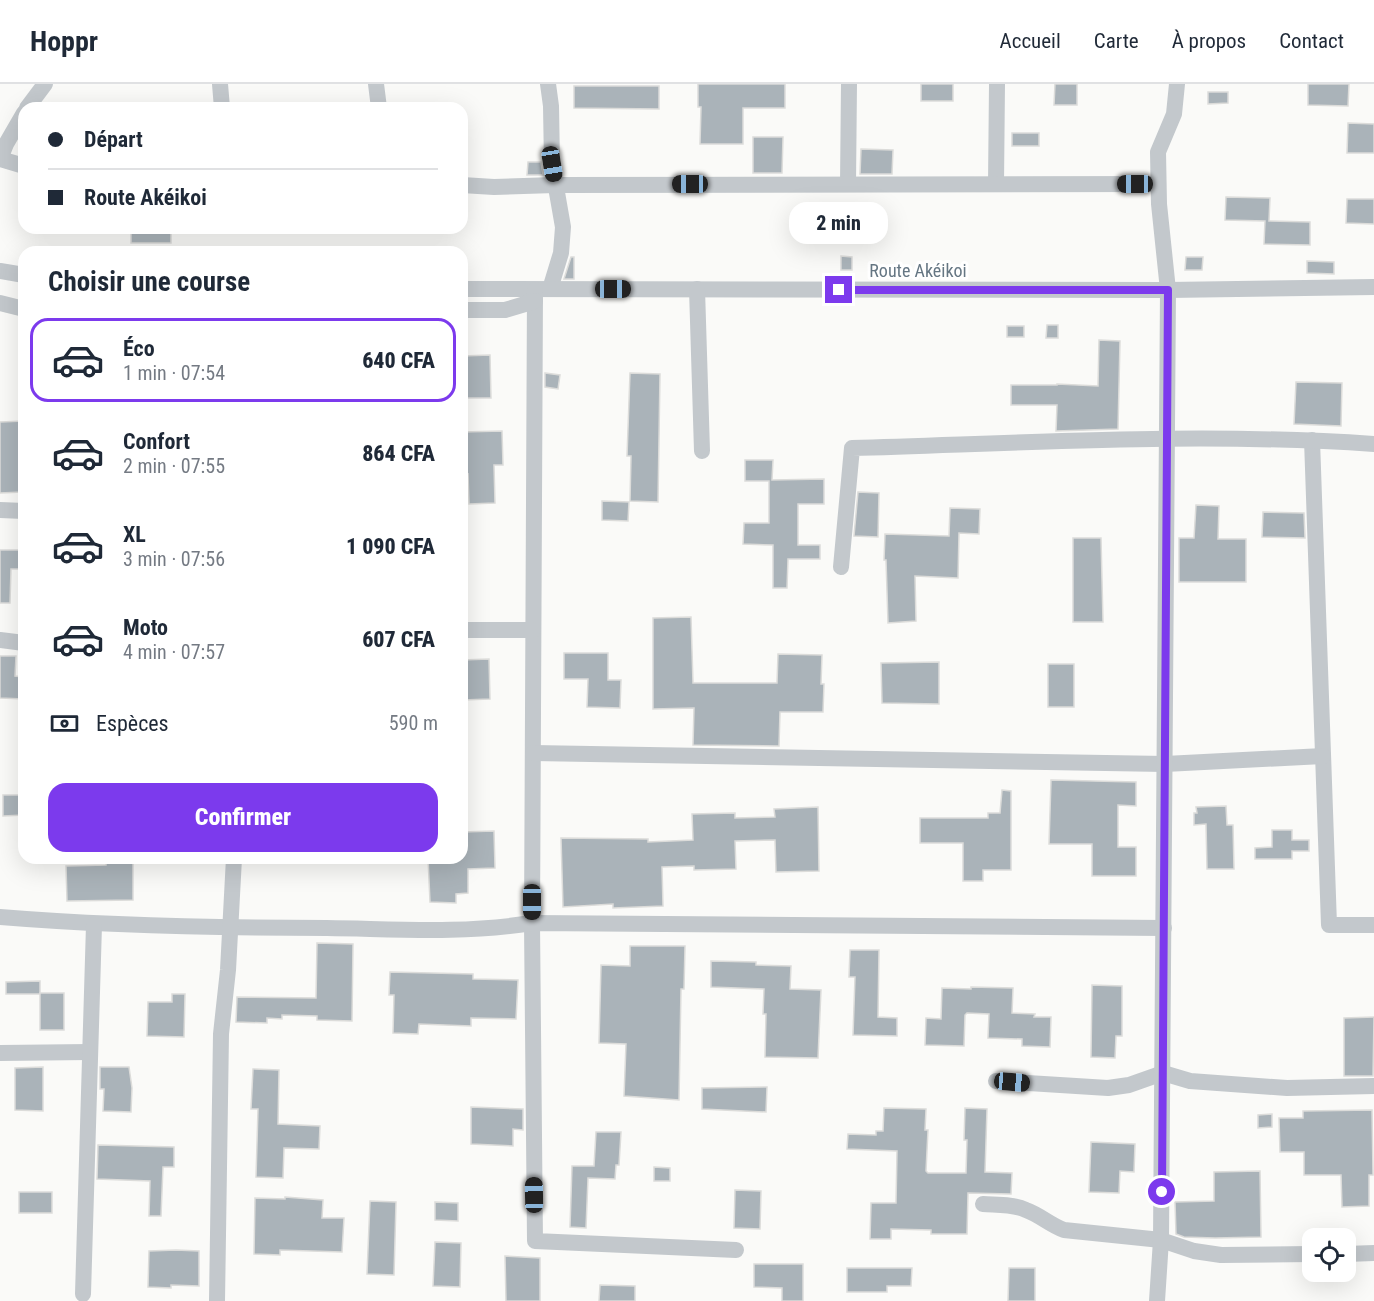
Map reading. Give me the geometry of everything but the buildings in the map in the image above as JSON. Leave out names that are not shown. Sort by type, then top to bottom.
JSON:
[{"type":"street","points":[[32,102],[45,84]]},
{"type":"street","points":[[220,84],[222,102]]},
{"type":"street","points":[[376,84],[379,102]]},
{"type":"street","points":[[548,84],[551,106],[552,164],[563,227],[561,253],[540,293],[533,630],[532,923],[535,1241],[736,1250]]},
{"type":"street","points":[[848,184],[849,84]]},
{"type":"street","points":[[996,184],[997,84]]},
{"type":"street","points":[[1157,1301],[1161,1240],[1168,290],[1158,184],[1158,153],[1174,114],[1177,84]]},
{"type":"street","points":[[18,123],[0,159],[18,164]]},
{"type":"street","points":[[468,185],[1158,184]]},
{"type":"street","points":[[0,271],[18,274]]},
{"type":"street","name":"Route Akéikoi","points":[[468,289],[540,293],[697,289],[1168,290],[1374,287]]},
{"type":"street","points":[[697,289],[702,451]]},
{"type":"street","name":"Route Akéikoi","points":[[468,310],[505,310],[540,293]]},
{"type":"street","points":[[0,303],[18,308]]},
{"type":"street","points":[[841,567],[852,448],[1167,439],[1312,440],[1374,444]]},
{"type":"street","points":[[1312,440],[1329,925],[1374,925]]},
{"type":"street","points":[[0,510],[18,511]]},
{"type":"street","points":[[468,630],[533,630]]},
{"type":"street","points":[[0,640],[18,642]]},
{"type":"street","points":[[533,753],[1165,764],[1323,756]]},
{"type":"street","points":[[217,1301],[221,1034],[231,926],[234,864]]},
{"type":"street","points":[[0,917],[94,925],[231,926],[298,930],[443,931],[492,929],[532,923],[1164,928]]},
{"type":"street","points":[[83,1294],[94,925]]},
{"type":"street","points":[[0,1053],[90,1052]]},
{"type":"street","points":[[996,1081],[1108,1088],[1129,1085],[1162,1073],[1190,1081],[1287,1088],[1374,1086]]},
{"type":"street","points":[[983,1204],[1008,1205],[1026,1209],[1053,1226],[1064,1230],[1161,1240],[1194,1251],[1221,1255],[1302,1254]]},
{"type":"street","points":[[1356,1254],[1374,1253]]},
{"type":"route","points":[[839,290],[1168,290],[1162,1192]]}]
